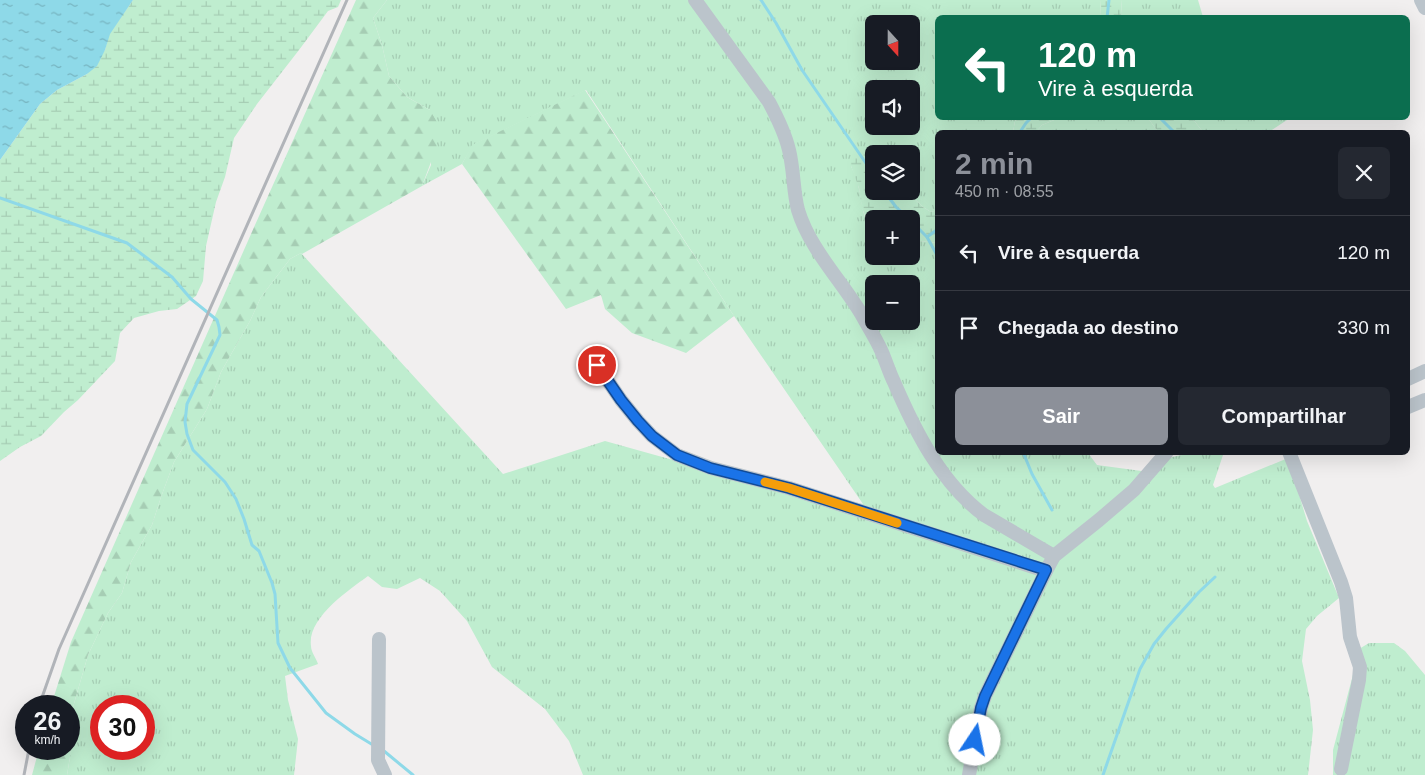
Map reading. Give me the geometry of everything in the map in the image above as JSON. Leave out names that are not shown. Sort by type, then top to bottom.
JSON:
[{"type":"street","points":[[694,0],[769,102],[777,117],[789,151],[798,209],[804,224],[813,242],[862,316],[881,350],[924,444],[951,484],[974,508],[1054,556]]},
{"type":"street","points":[[1422,0],[1425,8]]},
{"type":"street","points":[[597,365],[638,421],[652,436],[677,455],[710,468],[789,488],[1046,570]]},
{"type":"street","points":[[1410,378],[1425,371]]},
{"type":"street","points":[[1410,406],[1425,400]]},
{"type":"street","points":[[969,775],[981,708],[985,696],[1054,556],[1134,490],[1164,455]]},
{"type":"street","points":[[1292,455],[1341,582],[1346,598],[1350,638],[1360,668],[1360,680],[1341,769]]},
{"type":"street","points":[[379,639],[378,760],[385,775]]},
{"type":"green space","points":[[133,0],[341,0],[338,7],[328,11],[257,104],[234,138],[206,246],[203,281],[196,296],[177,309],[159,311],[134,318],[120,333],[115,361],[41,436],[20,447],[0,461],[0,160],[40,104],[57,90],[87,74],[105,50],[109,34]]},
{"type":"green space","points":[[356,0],[387,0],[373,18],[389,76],[407,97],[430,110],[437,122],[437,146],[422,186],[290,259],[261,297],[250,321],[221,372],[207,409],[174,462],[152,525],[131,562],[122,593],[108,613],[88,655],[76,695],[54,695],[71,642]]},
{"type":"green space","points":[[387,0],[1100,0],[1101,15],[935,15],[935,120],[1017,120],[1013,130],[935,130],[935,211],[931,212],[916,200],[920,200],[920,145],[865,145],[865,156],[851,166],[858,183],[865,216],[865,265],[920,265],[920,241],[935,243],[935,455],[1090,455],[1097,465],[1149,472],[1172,457],[1182,455],[1223,455],[1213,485],[1215,488],[1288,458],[1307,521],[1339,598],[1317,616],[1306,629],[1302,661],[1310,700],[1313,730],[1308,775],[583,775],[569,741],[545,709],[492,667],[467,621],[440,591],[420,578],[397,589],[382,587],[368,576],[331,606],[316,625],[311,646],[318,664],[285,676],[288,700],[298,739],[294,775],[67,775],[70,760],[80,760],[80,695],[76,695],[88,655],[108,613],[122,593],[131,562],[152,525],[174,462],[207,409],[221,372],[250,321],[261,297],[290,259],[301,253],[503,474],[605,441],[673,460],[863,504],[734,316],[586,90],[473,145],[462,164],[422,186],[431,165],[430,110],[407,97],[389,76],[373,18]]},
{"type":"green space","points":[[1100,0],[1122,0],[1122,15],[1101,15]]},
{"type":"green space","points":[[1122,0],[1198,0],[1202,15],[1122,15]]},
{"type":"green space","points":[[585,90],[734,316],[686,353],[632,333],[605,309],[601,295],[566,309],[462,164],[472,145]]},
{"type":"green space","points":[[1054,120],[1149,120],[1157,130],[1038,130],[1042,125]]},
{"type":"green space","points":[[1054,120],[1042,125],[1038,130],[1013,130],[1015,121]]},
{"type":"green space","points":[[1149,120],[1194,120],[1201,130],[1157,130]]},
{"type":"green space","points":[[1194,120],[1287,120],[1272,130],[1201,130]]},
{"type":"green space","points":[[860,148],[865,149],[865,200],[916,200],[931,212],[935,211],[935,243],[920,241],[920,210],[865,210],[865,216],[859,188],[851,166],[851,153]]},
{"type":"green space","points":[[1369,643],[1394,643],[1405,651],[1425,675],[1425,775],[1333,775],[1333,750],[1359,649]]},
{"type":"green space","points":[[36,760],[70,760],[67,775],[32,775]]},
{"type":"water","points":[[0,0],[133,0],[110,34],[97,66],[87,74],[57,90],[40,104],[0,160]]},
{"type":"waterway","points":[[761,0],[802,70],[865,162]]},
{"type":"waterway","points":[[1107,15],[1109,0]]},
{"type":"waterway","points":[[1021,130],[1029,120]]},
{"type":"waterway","points":[[1162,120],[1172,130]]},
{"type":"waterway","points":[[0,198],[127,243],[172,277],[191,299],[217,320],[220,335],[187,404],[185,422],[187,434],[193,450],[225,482],[236,499],[252,545],[259,551],[275,594],[278,643],[290,668],[326,713],[373,745]]},
{"type":"waterway","points":[[891,200],[899,210]]},
{"type":"waterway","points":[[920,230],[927,237],[935,252]]},
{"type":"waterway","points":[[927,237],[935,231]]},
{"type":"waterway","points":[[1024,455],[1032,474],[1052,510]]},
{"type":"waterway","points":[[1103,775],[1140,669],[1154,644],[1199,592],[1215,577]]},
{"type":"waterway","points":[[384,751],[413,775]]},
{"type":"railway","points":[[43,695],[59,649],[347,0]]},
{"type":"railway","points":[[24,775],[27,760]]},
{"type":"slow traffic","points":[[765,482],[897,523]]},
{"type":"route","points":[[597,365],[638,421],[652,436],[677,455],[710,468],[789,488],[1046,570],[985,696],[975,740]]}]
